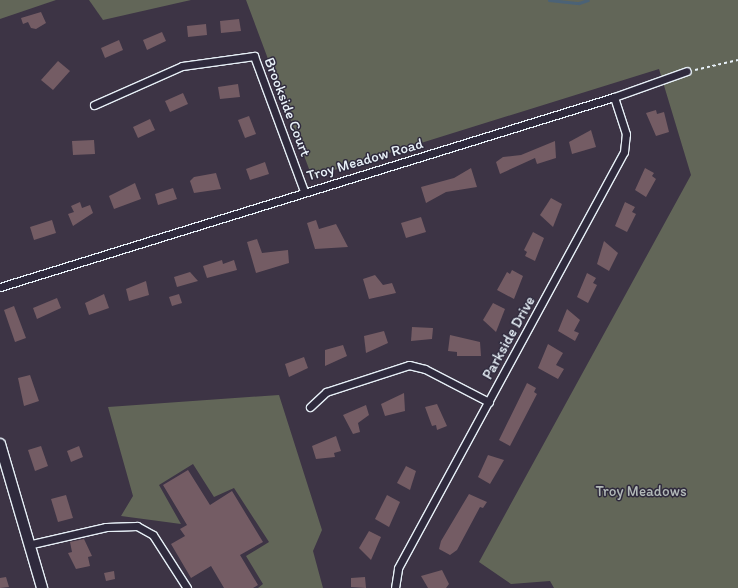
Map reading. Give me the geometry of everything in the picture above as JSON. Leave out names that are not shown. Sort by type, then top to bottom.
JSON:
[{"type":"main road","points":[[0,444],[32,544],[42,588]]},
{"type":"street","name":"Brookside Court","points":[[94,105],[182,66],[254,56],[304,191]]},
{"type":"street","name":"Troy Meadow Road","points":[[0,287],[304,191],[614,97],[687,71]]},
{"type":"street","name":"Parkside Drive","points":[[395,588],[398,568],[624,152],[626,134],[614,97]]},
{"type":"street","points":[[310,407],[326,392],[409,365],[425,368],[489,402]]},
{"type":"street","points":[[32,544],[106,527],[138,526],[153,535],[186,588]]},
{"type":"path","points":[[687,71],[738,60]]},
{"type":"green space","points":[[0,0],[56,0],[0,19]]},
{"type":"green space","points":[[89,0],[191,0],[103,20]]},
{"type":"green space","name":"Troy Meadows","points":[[246,0],[738,0],[738,588],[554,588],[550,581],[511,584],[479,562],[691,175],[659,69],[312,177]]},
{"type":"green space","points":[[279,395],[322,530],[313,551],[323,588],[258,588],[263,584],[246,556],[269,542],[234,488],[214,497],[193,464],[159,485],[181,524],[121,516],[133,496],[108,407]]},
{"type":"building","points":[[41,12],[46,23],[36,29],[31,28],[28,22],[23,24],[21,18]]},
{"type":"building","points":[[239,19],[241,31],[221,33],[220,21]]},
{"type":"building","points":[[206,24],[207,35],[188,37],[187,26]]},
{"type":"building","points":[[162,32],[166,41],[147,50],[143,40]]},
{"type":"building","points":[[119,40],[123,50],[105,58],[101,48]]},
{"type":"building","points":[[58,61],[70,71],[53,90],[41,80]]},
{"type":"building","points":[[238,84],[240,97],[220,99],[218,87]]},
{"type":"building","points":[[183,93],[188,104],[170,112],[165,101]]},
{"type":"building","points":[[656,110],[657,114],[664,112],[669,132],[656,136],[646,113]]},
{"type":"building","points":[[249,116],[256,134],[245,138],[238,120]]},
{"type":"building","points":[[150,119],[155,130],[138,138],[133,127]]},
{"type":"building","points":[[591,130],[596,147],[572,154],[569,142]]},
{"type":"building","points":[[94,140],[95,154],[73,155],[72,141]]},
{"type":"building","points":[[555,141],[556,158],[537,164],[535,158],[500,174],[496,162],[503,157],[521,155]]},
{"type":"building","points":[[265,162],[269,174],[250,180],[246,169]]},
{"type":"building","points":[[471,168],[477,187],[446,192],[426,203],[421,187],[454,178]]},
{"type":"building","points":[[645,168],[654,173],[652,176],[656,179],[646,197],[635,190]]},
{"type":"building","points":[[216,173],[221,189],[194,193],[190,181],[194,177]]},
{"type":"building","points":[[135,183],[141,199],[114,209],[109,196]]},
{"type":"building","points":[[173,188],[177,199],[158,205],[155,194]]},
{"type":"building","points":[[551,198],[562,204],[553,227],[540,215]]},
{"type":"building","points":[[80,202],[82,208],[90,205],[93,213],[73,226],[68,214],[74,212],[71,206]]},
{"type":"building","points":[[625,202],[635,207],[632,212],[636,214],[627,232],[615,226]]},
{"type":"building","points":[[421,217],[426,232],[406,238],[401,223]]},
{"type":"building","points":[[52,220],[56,233],[34,240],[30,227]]},
{"type":"building","points":[[316,220],[319,229],[336,224],[348,247],[315,249],[307,223]]},
{"type":"building","points":[[533,232],[544,238],[535,261],[525,256],[527,252],[524,250]]},
{"type":"building","points":[[257,239],[262,253],[288,250],[289,263],[256,273],[247,242]]},
{"type":"building","points":[[604,241],[618,253],[609,271],[597,264]]},
{"type":"building","points":[[222,260],[223,264],[234,260],[237,270],[207,278],[203,266]]},
{"type":"building","points":[[512,270],[523,276],[514,299],[497,290],[507,272],[510,274]]},
{"type":"building","points":[[190,272],[198,281],[177,287],[174,277]]},
{"type":"building","points":[[587,273],[596,278],[593,283],[597,285],[588,303],[577,297]]},
{"type":"building","points":[[375,275],[383,285],[392,283],[396,293],[369,299],[363,279]]},
{"type":"building","points":[[146,281],[149,295],[129,301],[126,289]]},
{"type":"building","points":[[104,294],[109,308],[89,315],[85,303]]},
{"type":"building","points":[[179,294],[182,303],[172,306],[169,297]]},
{"type":"building","points":[[57,298],[61,308],[37,319],[33,308]]},
{"type":"building","points":[[493,303],[505,309],[496,332],[483,320]]},
{"type":"building","points":[[14,306],[26,338],[15,342],[4,310]]},
{"type":"building","points":[[567,309],[580,320],[574,331],[579,333],[575,341],[558,331]]},
{"type":"building","points":[[412,327],[433,328],[432,339],[411,341]]},
{"type":"building","points":[[384,331],[388,343],[366,353],[364,336]]},
{"type":"building","points":[[450,335],[480,342],[481,356],[457,356],[457,352],[448,351]]},
{"type":"building","points":[[548,344],[563,353],[556,365],[564,369],[558,379],[538,368]]},
{"type":"building","points":[[343,345],[347,356],[325,366],[325,350]]},
{"type":"building","points":[[304,357],[308,368],[289,377],[285,364]]},
{"type":"building","points":[[30,375],[39,401],[24,406],[18,378]]},
{"type":"building","points":[[527,383],[536,388],[534,392],[537,394],[510,446],[499,440]]},
{"type":"building","points":[[404,393],[405,411],[385,416],[381,404]]},
{"type":"building","points":[[437,404],[447,426],[437,430],[436,425],[432,426],[425,407]]},
{"type":"building","points":[[366,405],[369,415],[358,423],[360,432],[353,434],[343,415]]},
{"type":"building","points":[[336,436],[341,451],[334,453],[335,457],[316,459],[312,446]]},
{"type":"building","points":[[41,446],[48,466],[35,471],[28,450]]},
{"type":"building","points":[[79,446],[83,457],[71,462],[67,451]]},
{"type":"building","points":[[488,455],[504,460],[490,484],[478,477]]},
{"type":"building","points":[[406,466],[416,471],[410,490],[397,483]]},
{"type":"building","points":[[188,470],[210,505],[232,491],[263,542],[240,555],[258,585],[253,588],[224,588],[211,566],[191,578],[171,544],[185,536],[180,529],[187,525],[163,485]]},
{"type":"building","points":[[469,494],[487,502],[483,508],[480,507],[457,550],[450,555],[439,549],[441,541]]},
{"type":"building","points":[[66,495],[73,518],[58,522],[51,499]]},
{"type":"building","points":[[387,495],[400,502],[389,527],[375,519]]},
{"type":"building","points":[[369,531],[381,537],[371,560],[359,548]]},
{"type":"building","points":[[84,539],[92,556],[88,557],[90,566],[76,569],[68,553],[72,552],[70,542]]},
{"type":"building","points":[[442,570],[449,584],[446,588],[428,588],[421,576]]},
{"type":"building","points":[[114,571],[115,579],[106,581],[104,573]]},
{"type":"building","points":[[6,577],[9,587],[0,588],[0,578]]},
{"type":"building","points":[[365,577],[366,588],[351,587],[351,578]]},
{"type":"waterway","points":[[549,0],[579,3],[588,0]]}]
